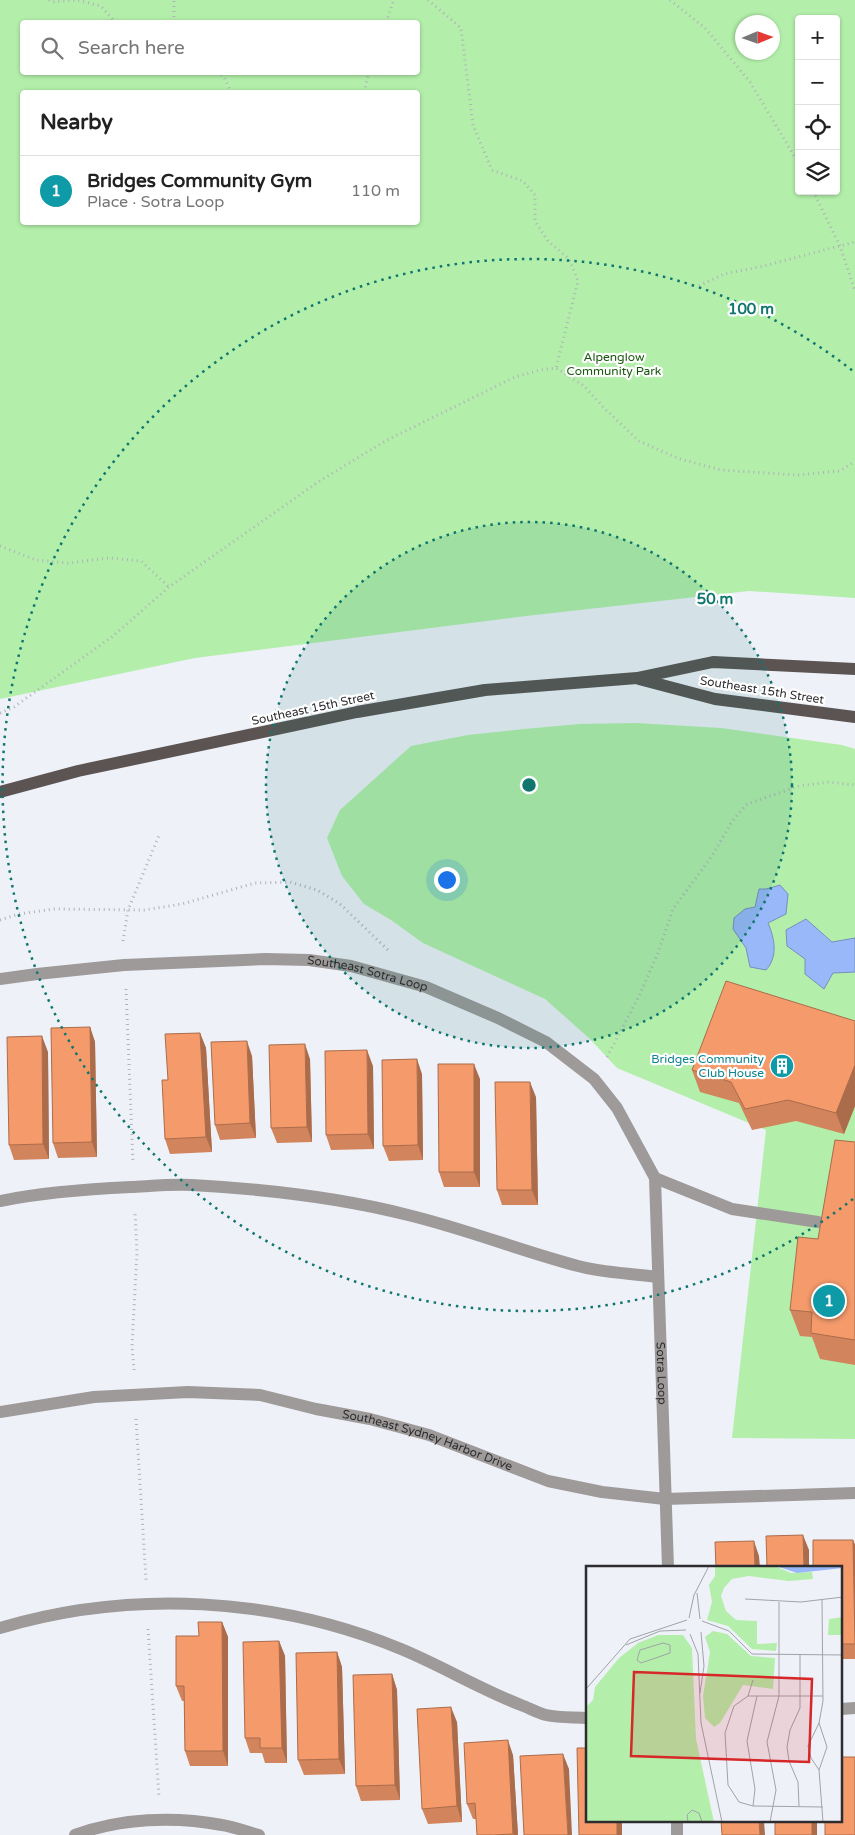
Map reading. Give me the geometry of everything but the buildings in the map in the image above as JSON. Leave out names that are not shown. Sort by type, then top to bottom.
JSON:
[{"type":"main road","name":"Southeast 15th Street","points":[[0,792],[78,771],[358,712],[485,690],[637,678],[713,662],[855,669]]},
{"type":"main road","name":"Southeast 15th Street","points":[[637,678],[714,699],[855,717]]},
{"type":"street","name":"Southeast Sotra Loop","points":[[0,979],[124,965],[266,959],[309,960],[351,966],[426,987],[498,1018],[546,1042],[594,1079],[617,1108],[655,1178]]},
{"type":"street","points":[[655,1178],[732,1209],[818,1222]]},
{"type":"street","name":"Sotra Loop","points":[[655,1178],[668,1566]]},
{"type":"street","points":[[0,1201],[33,1194],[79,1189],[190,1185],[298,1194],[352,1202],[462,1229],[522,1250],[580,1267],[657,1277]]},
{"type":"street","name":"Southeast Sydney Harbor Drive","points":[[0,1412],[94,1397],[188,1392],[260,1395],[316,1409],[370,1419],[429,1435],[548,1481],[602,1492],[665,1499],[855,1493]]},
{"type":"street","points":[[0,1628],[90,1609],[147,1603],[207,1605],[261,1610],[315,1620],[371,1637],[432,1662],[495,1695],[546,1715],[586,1718]]},
{"type":"street","points":[[842,1709],[855,1708]]},
{"type":"street","points":[[75,1835],[95,1828],[160,1819],[222,1825],[259,1835]]},
{"type":"street","points":[[677,1822],[677,1835]]},
{"type":"path","points":[[49,0],[52,2],[77,0],[101,6],[113,20]]},
{"type":"path","points":[[174,0],[174,20]]},
{"type":"path","points":[[387,20],[394,0]]},
{"type":"path","points":[[428,0],[461,28],[473,126],[492,170],[523,181],[535,195],[535,221],[548,241],[569,259],[578,281],[556,368]]},
{"type":"path","points":[[670,0],[705,28],[750,82],[795,157]]},
{"type":"path","points":[[221,75],[231,90]]},
{"type":"path","points":[[364,90],[368,75]]},
{"type":"path","points":[[815,195],[840,246],[855,291]]},
{"type":"path","points":[[699,286],[724,274],[764,266],[855,242]]},
{"type":"path","points":[[0,713],[14,707],[113,636],[169,587],[318,482],[387,440],[515,377],[556,368],[584,386],[639,441],[680,458],[721,470],[797,475],[840,471],[855,461]]},
{"type":"path","points":[[0,546],[36,560],[68,563],[109,558],[141,561],[169,587]]},
{"type":"path","points":[[594,1079],[639,996],[658,953],[673,909],[712,856],[733,820],[747,804],[799,786],[829,782],[855,785]]},
{"type":"path","points":[[160,833],[128,910],[122,946],[137,1252],[132,1346],[160,1819]]},
{"type":"path","points":[[0,920],[19,914],[54,909],[144,910],[182,904],[255,883],[290,882],[318,890],[340,904],[394,956]]},
{"type":"green space","name":"Alpenglow Community Park","points":[[0,0],[855,0],[855,598],[749,591],[526,616],[195,658],[0,699]]},
{"type":"green space","points":[[636,723],[721,728],[842,745],[855,749],[855,1439],[732,1438],[766,1130],[617,1068],[589,1038],[545,999],[423,943],[391,920],[364,904],[342,876],[327,838],[340,810],[411,746],[468,735],[524,729],[580,724]]},
{"type":"water","points":[[780,885],[788,894],[786,914],[768,923],[774,941],[774,954],[770,965],[766,970],[750,967],[746,948],[733,929],[734,918],[745,909],[755,907],[759,889]]},
{"type":"water","points":[[806,919],[832,942],[855,938],[855,972],[833,973],[824,989],[805,974],[805,959],[787,946],[786,930]]},
{"type":"place","name":"Bridges Community Club House","points":[[782,1066]]},
{"type":"place","name":"Bridges Community Gym","points":[[829,1301]]}]
